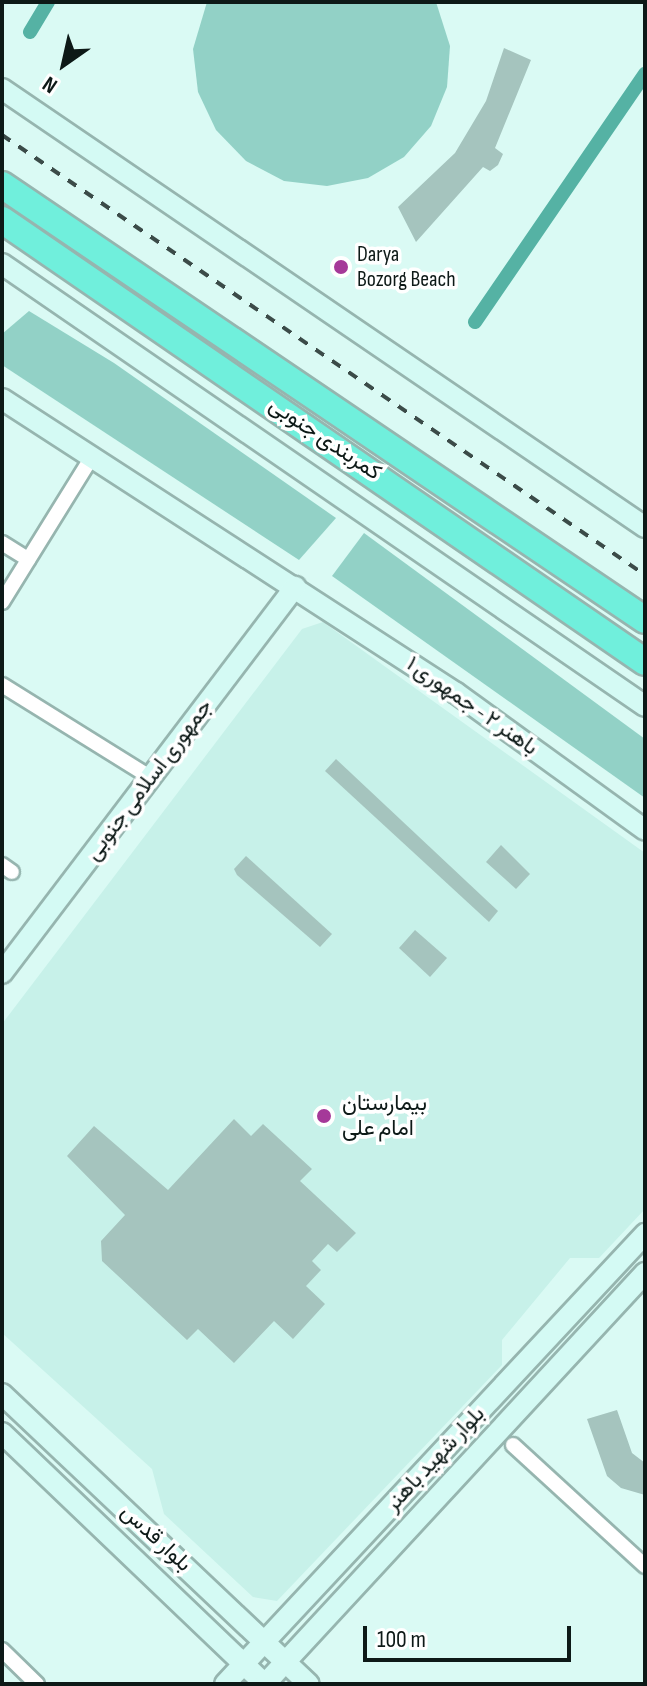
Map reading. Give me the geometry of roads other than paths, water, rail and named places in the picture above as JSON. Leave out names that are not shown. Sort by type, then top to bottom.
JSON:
[{"type":"highway","name":"کمربندی جنوبی","points":[[2,185],[645,620]]},
{"type":"highway","name":"کمربندی جنوبی","points":[[2,220],[645,662]]},
{"type":"main road","points":[[2,89],[645,527]]},
{"type":"main road","points":[[2,264],[645,706]]},
{"type":"main road","name":"باهنر ۲ - جمهوری ۱","points":[[2,399],[295,587],[645,830]]},
{"type":"main road","name":"جمهوری اسلامی جنوبی","points":[[2,973],[295,587]]},
{"type":"main road","name":"بلوار شهید باهنر","points":[[225,1684],[645,1234]]},
{"type":"main road","name":"بلوار شهید باهنر","points":[[265,1684],[645,1273]]},
{"type":"main road","name":"بلوار قدس","points":[[2,1394],[309,1684]]},
{"type":"main road","name":"بلوار قدس","points":[[2,1433],[265,1684]]},
{"type":"street","points":[[2,602],[92,457]]},
{"type":"street","points":[[2,543],[28,559]]},
{"type":"street","points":[[2,685],[150,777]]},
{"type":"street","points":[[513,1445],[645,1566]]},
{"type":"street","points":[[2,1650],[37,1684]]},
{"type":"waterway","points":[[30,32],[48,2]]},
{"type":"waterway","points":[[475,322],[645,74]]},
{"type":"railway","points":[[2,135],[645,575]]},
{"type":"place","name":"Darya Bozorg Beach","points":[[341,267]]},
{"type":"place","name":"بیمارستان امام علی","points":[[324,1116]]}]
